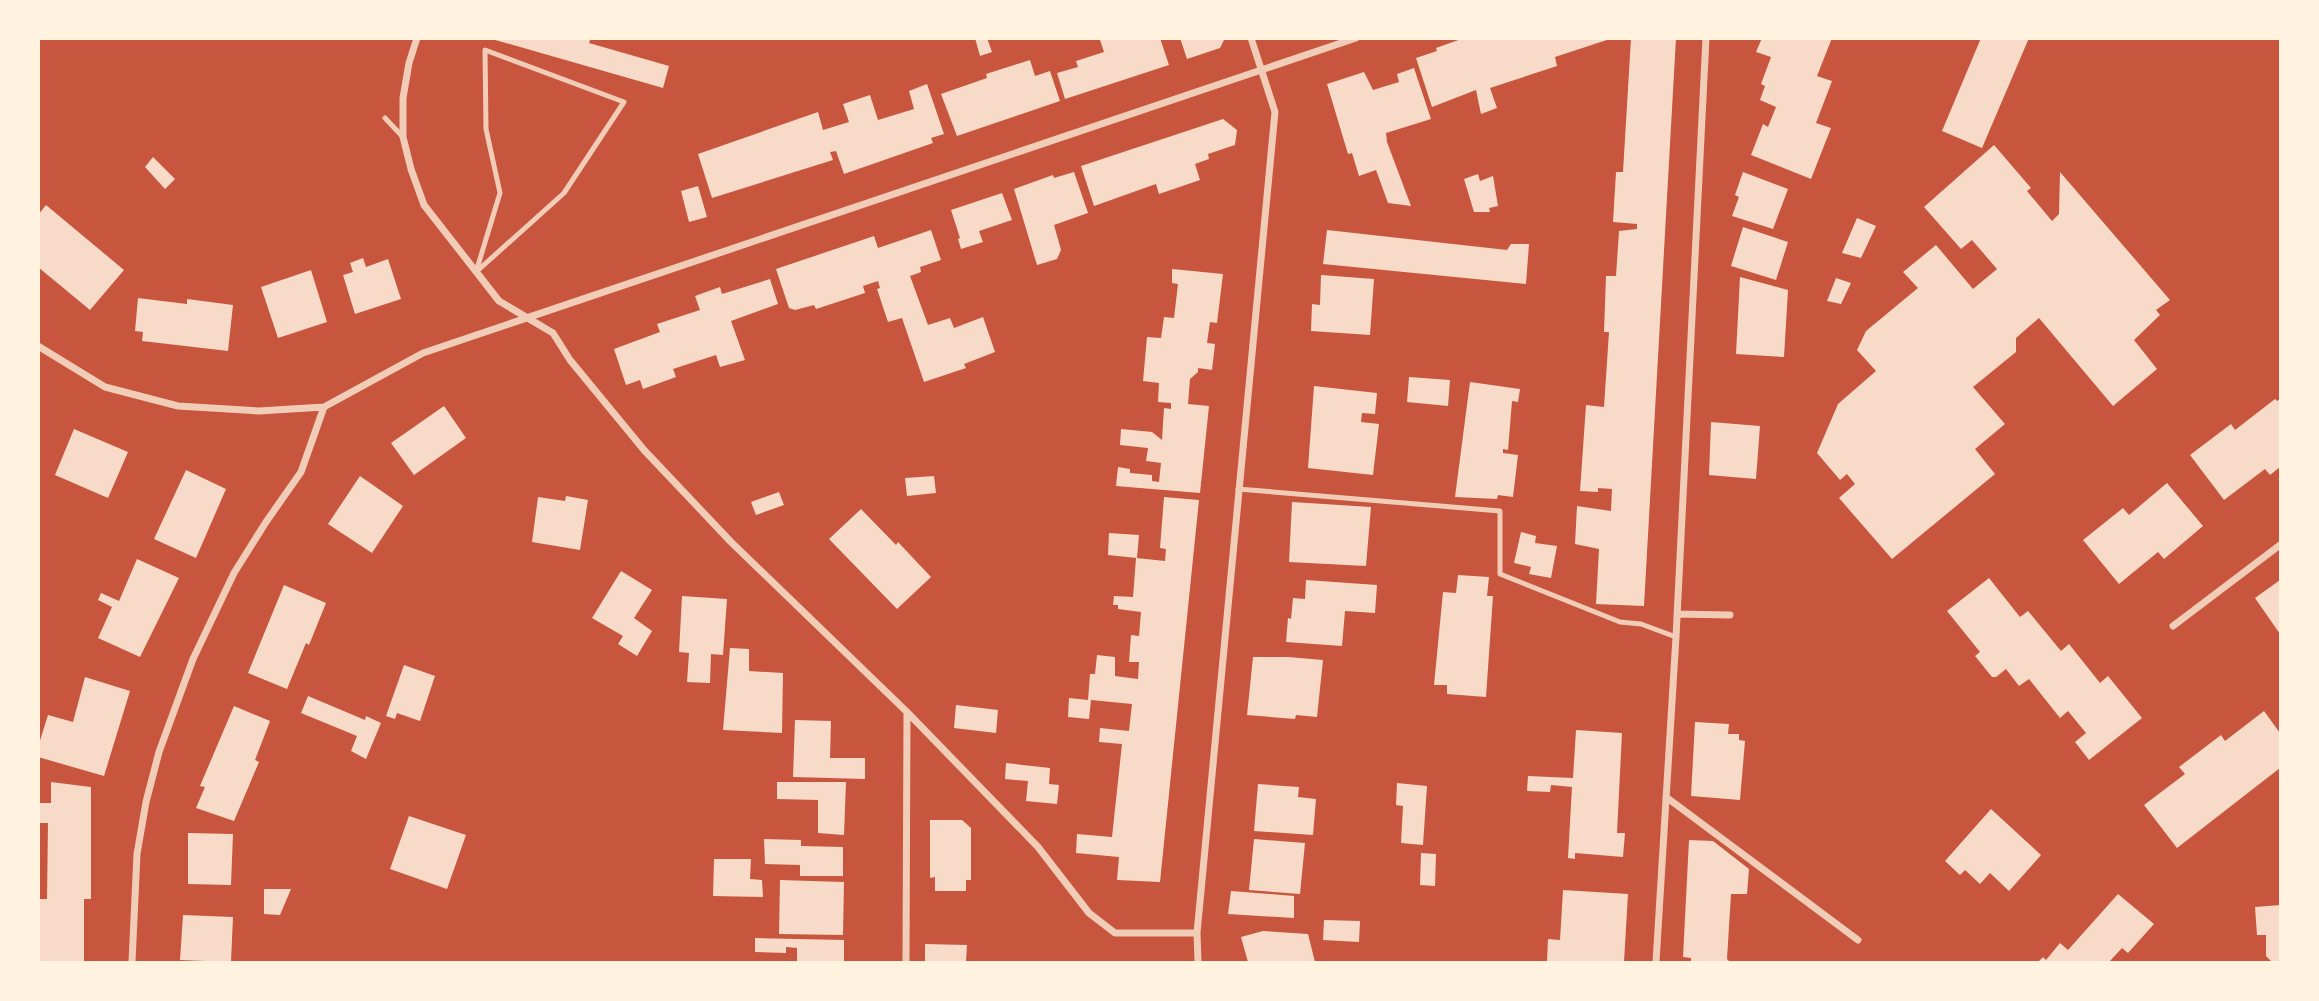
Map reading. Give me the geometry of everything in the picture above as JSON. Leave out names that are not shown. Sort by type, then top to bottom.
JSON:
[{"type":"street","points":[[417,38],[409,63],[403,98],[403,137],[424,205],[499,301],[553,333],[570,360],[644,450],[732,542],[907,712],[1038,847],[1089,914],[1115,933],[1196,933]]},
{"type":"street","points":[[1198,962],[1196,933],[1275,112],[1251,38]]},
{"type":"street","points":[[38,346],[106,387],[178,406],[259,411],[324,407],[422,353],[1356,38]]},
{"type":"street","points":[[1656,962],[1676,637],[1706,38]]},
{"type":"street","points":[[132,962],[137,854],[146,802],[159,752],[193,659],[228,586],[266,522],[301,472],[324,407]]},
{"type":"street","points":[[2173,626],[2280,545]]},
{"type":"street","points":[[1676,614],[1730,615]]},
{"type":"street","points":[[906,962],[907,712]]},
{"type":"street","points":[[1666,797],[1858,940]]},
{"type":"lane","points":[[485,50],[624,102],[564,193],[476,272],[500,193],[486,129],[485,50]]},
{"type":"lane","points":[[385,118],[403,137]]},
{"type":"lane","points":[[1238,489],[1500,511],[1500,574],[1620,622],[1641,624],[1676,637]]},
{"type":"building","points":[[591,38],[589,43],[669,66],[663,88],[492,39]]},
{"type":"building","points":[[975,38],[987,38],[992,52],[980,56]]},
{"type":"building","points":[[1160,38],[1169,65],[1065,99],[1057,73],[1078,67],[1076,61],[1104,52],[1100,40]]},
{"type":"building","points":[[1180,38],[1225,38],[1220,48],[1187,59]]},
{"type":"building","points":[[1464,38],[1610,39],[1555,57],[1557,66],[1490,88],[1497,108],[1481,114],[1476,90],[1432,107],[1416,58]]},
{"type":"building","points":[[1631,38],[1676,38],[1644,606],[1596,604],[1599,549],[1575,544],[1577,506],[1611,511],[1612,489],[1598,488],[1598,492],[1580,491],[1586,405],[1604,407],[1609,332],[1604,332],[1606,276],[1616,276],[1619,231],[1637,229],[1637,224],[1613,222],[1616,172],[1623,172]]},
{"type":"building","points":[[1762,38],[1832,38],[1817,76],[1832,81],[1816,123],[1831,128],[1811,179],[1751,155],[1763,124],[1768,127],[1776,107],[1760,100],[1765,86],[1761,84],[1771,57],[1756,52]]},
{"type":"building","points":[[1981,38],[2029,38],[1982,148],[1942,131]]},
{"type":"building","points":[[1030,60],[1035,76],[1050,71],[1060,101],[957,136],[941,94],[987,78],[986,74]]},
{"type":"building","points":[[1414,68],[1431,119],[1386,133],[1411,206],[1388,203],[1376,170],[1359,176],[1352,153],[1348,154],[1327,84],[1364,72],[1373,90],[1399,82],[1397,74]]},
{"type":"building","points":[[927,84],[944,134],[931,138],[933,143],[844,174],[836,151],[830,152],[833,160],[712,198],[698,154],[818,112],[823,130],[849,122],[843,104],[870,95],[878,120],[914,109],[909,91]]},
{"type":"building","points":[[1223,119],[1237,130],[1235,145],[1208,154],[1209,159],[1195,164],[1200,180],[1159,194],[1156,184],[1094,206],[1081,166]]},
{"type":"building","points":[[1994,145],[2031,188],[2027,191],[2052,221],[2059,214],[2060,172],[2170,300],[2156,310],[2160,315],[2134,340],[2157,369],[2113,406],[2039,318],[2016,338],[2016,352],[1973,387],[2005,424],[1975,449],[1995,474],[1892,559],[1839,498],[1855,484],[1847,474],[1840,480],[1817,453],[1838,404],[1876,371],[1857,350],[1866,331],[1918,288],[1903,272],[1936,245],[1973,289],[1997,269],[1972,240],[1961,249],[1924,207]]},
{"type":"building","points":[[153,157],[175,179],[165,189],[145,167]]},
{"type":"building","points":[[1074,172],[1088,213],[1054,225],[1061,250],[1057,259],[1037,265],[1014,189],[1053,175],[1054,178]]},
{"type":"building","points":[[1743,172],[1788,189],[1773,229],[1732,216],[1739,197],[1735,195]]},
{"type":"building","points":[[1478,174],[1480,181],[1493,176],[1498,206],[1489,208],[1490,212],[1474,212],[1464,179]]},
{"type":"building","points":[[698,186],[707,217],[689,222],[681,191]]},
{"type":"building","points":[[1002,193],[1012,220],[979,231],[983,242],[961,249],[951,210]]},
{"type":"building","points":[[46,205],[124,270],[90,310],[38,267],[38,215]]},
{"type":"building","points":[[1857,218],[1876,226],[1861,258],[1842,253]]},
{"type":"building","points":[[1743,227],[1788,242],[1776,280],[1731,266]]},
{"type":"building","points":[[931,230],[941,260],[920,267],[921,272],[910,276],[928,325],[950,318],[954,328],[983,317],[995,352],[964,364],[966,368],[924,382],[902,318],[888,322],[877,289],[880,288],[878,281],[863,286],[865,293],[816,309],[814,305],[795,310],[789,308],[776,269],[874,236],[878,248]]},
{"type":"building","points":[[1327,230],[1507,250],[1511,244],[1529,244],[1526,284],[1323,264]]},
{"type":"building","points":[[363,258],[366,267],[388,259],[401,299],[355,314],[343,275],[353,272],[350,263]]},
{"type":"building","points":[[1172,269],[1223,274],[1217,323],[1210,322],[1207,343],[1215,344],[1212,370],[1198,368],[1198,372],[1190,379],[1188,404],[1209,406],[1200,493],[1116,486],[1118,467],[1130,469],[1130,473],[1152,475],[1152,481],[1159,482],[1161,463],[1146,461],[1148,448],[1120,445],[1121,429],[1152,432],[1162,440],[1164,408],[1171,409],[1171,403],[1158,402],[1159,383],[1143,381],[1147,337],[1161,338],[1164,317],[1174,318],[1178,284],[1172,283]]},
{"type":"building","points":[[311,270],[327,322],[278,338],[261,287]]},
{"type":"building","points":[[1321,275],[1374,279],[1370,335],[1311,331],[1312,304],[1320,305]]},
{"type":"building","points":[[1740,277],[1788,290],[1784,357],[1736,354]]},
{"type":"building","points":[[1836,278],[1851,283],[1841,304],[1827,301]]},
{"type":"building","points":[[770,279],[778,304],[731,321],[745,360],[720,367],[716,355],[673,369],[676,377],[643,389],[640,380],[626,385],[614,349],[660,332],[657,324],[700,310],[695,296],[720,287],[722,294]]},
{"type":"building","points":[[138,298],[187,304],[187,299],[233,305],[228,351],[142,341],[143,332],[135,331]]},
{"type":"building","points":[[1409,377],[1450,380],[1448,406],[1407,402]]},
{"type":"building","points":[[1470,382],[1520,389],[1518,402],[1512,401],[1508,450],[1503,449],[1503,453],[1518,455],[1513,497],[1455,497]]},
{"type":"building","points":[[1314,386],[1377,393],[1375,414],[1362,413],[1361,422],[1379,424],[1373,475],[1308,468]]},
{"type":"building","points":[[2275,399],[2280,399],[2280,467],[2270,475],[2265,469],[2224,500],[2190,455],[2231,424],[2235,430]]},
{"type":"building","points":[[444,406],[466,438],[414,475],[391,443]]},
{"type":"building","points":[[1711,422],[1760,426],[1756,479],[1709,475]]},
{"type":"building","points":[[74,429],[128,452],[108,498],[55,475]]},
{"type":"building","points":[[186,470],[226,489],[196,558],[154,539]]},
{"type":"building","points":[[360,476],[403,506],[372,553],[328,524]]},
{"type":"building","points":[[934,476],[936,493],[907,496],[905,478]]},
{"type":"building","points":[[2167,483],[2203,526],[2164,559],[2158,552],[2119,584],[2083,540],[2123,508],[2129,515]]},
{"type":"building","points":[[779,492],[784,505],[756,515],[751,502]]},
{"type":"building","points":[[566,496],[588,500],[580,550],[532,542],[538,497],[565,501]]},
{"type":"building","points":[[1164,497],[1199,500],[1160,882],[1117,880],[1119,857],[1076,853],[1077,834],[1112,837],[1122,744],[1099,742],[1100,728],[1129,731],[1132,704],[1091,700],[1089,719],[1068,717],[1069,698],[1088,700],[1090,674],[1095,674],[1097,655],[1115,657],[1115,676],[1138,679],[1139,662],[1129,662],[1131,635],[1139,636],[1141,612],[1118,609],[1118,605],[1113,605],[1114,596],[1133,597],[1136,558],[1165,561],[1166,549],[1160,548]]},
{"type":"building","points":[[1292,502],[1371,507],[1366,566],[1289,562]]},
{"type":"building","points":[[861,509],[896,545],[898,542],[931,577],[897,609],[829,539]]},
{"type":"building","points":[[1521,532],[1536,536],[1535,543],[1557,546],[1551,578],[1529,574],[1531,567],[1514,563]]},
{"type":"building","points":[[1109,533],[1139,535],[1137,558],[1108,555]]},
{"type":"building","points":[[137,559],[179,578],[140,657],[98,638],[112,607],[98,600],[101,593],[119,601]]},
{"type":"building","points":[[621,571],[652,590],[634,618],[652,631],[637,656],[618,644],[623,636],[592,618]]},
{"type":"building","points":[[1458,575],[1489,577],[1487,596],[1493,596],[1486,697],[1447,694],[1447,685],[1434,685],[1443,592],[1456,593]]},
{"type":"building","points":[[1989,578],[2020,617],[2028,611],[2061,651],[2069,644],[2100,683],[2108,676],[2142,718],[2089,760],[2075,742],[2086,733],[2068,711],[2060,718],[2029,679],[2019,686],[2006,669],[1992,677],[1975,656],[1980,652],[1947,611]]},
{"type":"building","points":[[1306,580],[1377,585],[1375,613],[1345,611],[1342,646],[1286,642],[1293,598],[1305,599]]},
{"type":"building","points":[[2280,580],[2280,634],[2255,598]]},
{"type":"building","points":[[284,585],[326,603],[287,689],[248,673]]},
{"type":"building","points":[[682,596],[727,599],[723,655],[711,654],[710,683],[687,682],[689,653],[679,652]]},
{"type":"building","points":[[730,648],[749,649],[749,671],[783,673],[782,733],[723,730]]},
{"type":"building","points":[[1253,657],[1323,660],[1317,717],[1296,715],[1295,719],[1247,715]]},
{"type":"building","points":[[404,665],[435,676],[420,721],[397,713],[395,719],[386,716]]},
{"type":"building","points":[[85,677],[130,691],[104,776],[38,757],[38,747],[48,715],[73,722]]},
{"type":"building","points":[[308,696],[365,720],[366,716],[381,723],[366,759],[351,751],[357,736],[301,713]]},
{"type":"building","points":[[956,705],[998,710],[996,733],[954,728]]},
{"type":"building","points":[[234,706],[270,721],[255,760],[259,762],[234,821],[196,808],[205,787],[200,786]]},
{"type":"building","points":[[2264,711],[2280,733],[2280,768],[2177,848],[2144,805],[2185,774],[2179,767],[2221,735],[2225,741]]},
{"type":"building","points":[[795,720],[831,721],[830,758],[865,758],[865,779],[793,777]]},
{"type":"building","points":[[1695,722],[1729,724],[1728,734],[1739,734],[1739,740],[1745,741],[1740,800],[1691,796]]},
{"type":"building","points":[[1576,730],[1622,733],[1617,833],[1625,833],[1623,857],[1575,853],[1575,859],[1568,858],[1572,787],[1551,785],[1550,792],[1527,791],[1528,776],[1573,778]]},
{"type":"building","points":[[1006,763],[1050,768],[1049,784],[1059,785],[1057,804],[1026,801],[1028,781],[1005,779]]},
{"type":"building","points":[[51,782],[91,787],[91,899],[84,899],[84,962],[38,962],[38,899],[47,899],[48,823],[38,823],[38,803],[51,803]]},
{"type":"building","points":[[777,782],[846,782],[844,835],[818,833],[818,800],[777,799]]},
{"type":"building","points":[[1397,783],[1427,786],[1423,845],[1401,843],[1403,806],[1396,805]]},
{"type":"building","points":[[1258,784],[1299,787],[1298,797],[1316,799],[1313,835],[1254,831]]},
{"type":"building","points":[[1991,809],[2041,855],[2009,891],[1990,873],[1980,884],[1965,870],[1960,875],[1945,861]]},
{"type":"building","points":[[409,816],[466,835],[447,889],[390,869]]},
{"type":"building","points":[[930,820],[962,820],[971,828],[971,880],[966,880],[966,891],[935,891],[935,877],[930,878]]},
{"type":"building","points":[[188,833],[233,834],[231,885],[188,884]]},
{"type":"building","points":[[764,839],[801,840],[801,846],[843,847],[843,876],[800,876],[800,865],[765,864]]},
{"type":"building","points":[[1254,839],[1305,843],[1300,894],[1249,890]]},
{"type":"building","points":[[1689,840],[1713,841],[1749,869],[1747,894],[1731,894],[1727,959],[1730,962],[1691,962],[1691,958],[1683,957]]},
{"type":"building","points":[[1421,853],[1436,854],[1435,886],[1420,885]]},
{"type":"building","points":[[714,859],[751,859],[750,879],[762,880],[763,897],[713,896]]},
{"type":"building","points":[[780,880],[844,882],[843,935],[779,934]]},
{"type":"building","points":[[264,889],[291,889],[280,915],[264,914]]},
{"type":"building","points":[[1563,890],[1628,894],[1624,962],[1547,962],[1548,939],[1560,940]]},
{"type":"building","points":[[1231,891],[1294,896],[1294,918],[1228,914]]},
{"type":"building","points":[[2118,894],[2154,924],[2128,953],[2122,948],[2109,962],[2038,962],[2043,957],[2046,960],[2060,943],[2068,950]]},
{"type":"building","points":[[2280,905],[2280,962],[2272,962],[2266,956],[2266,935],[2257,935],[2255,907]]},
{"type":"building","points":[[183,915],[233,917],[231,962],[180,960]]},
{"type":"building","points":[[1324,920],[1360,921],[1359,942],[1323,940]]},
{"type":"building","points":[[1263,931],[1308,934],[1315,962],[1248,962],[1241,937]]},
{"type":"building","points":[[755,938],[844,940],[844,962],[797,962],[797,948],[786,947],[786,953],[755,952]]},
{"type":"building","points":[[925,944],[967,945],[966,962],[925,962]]}]
